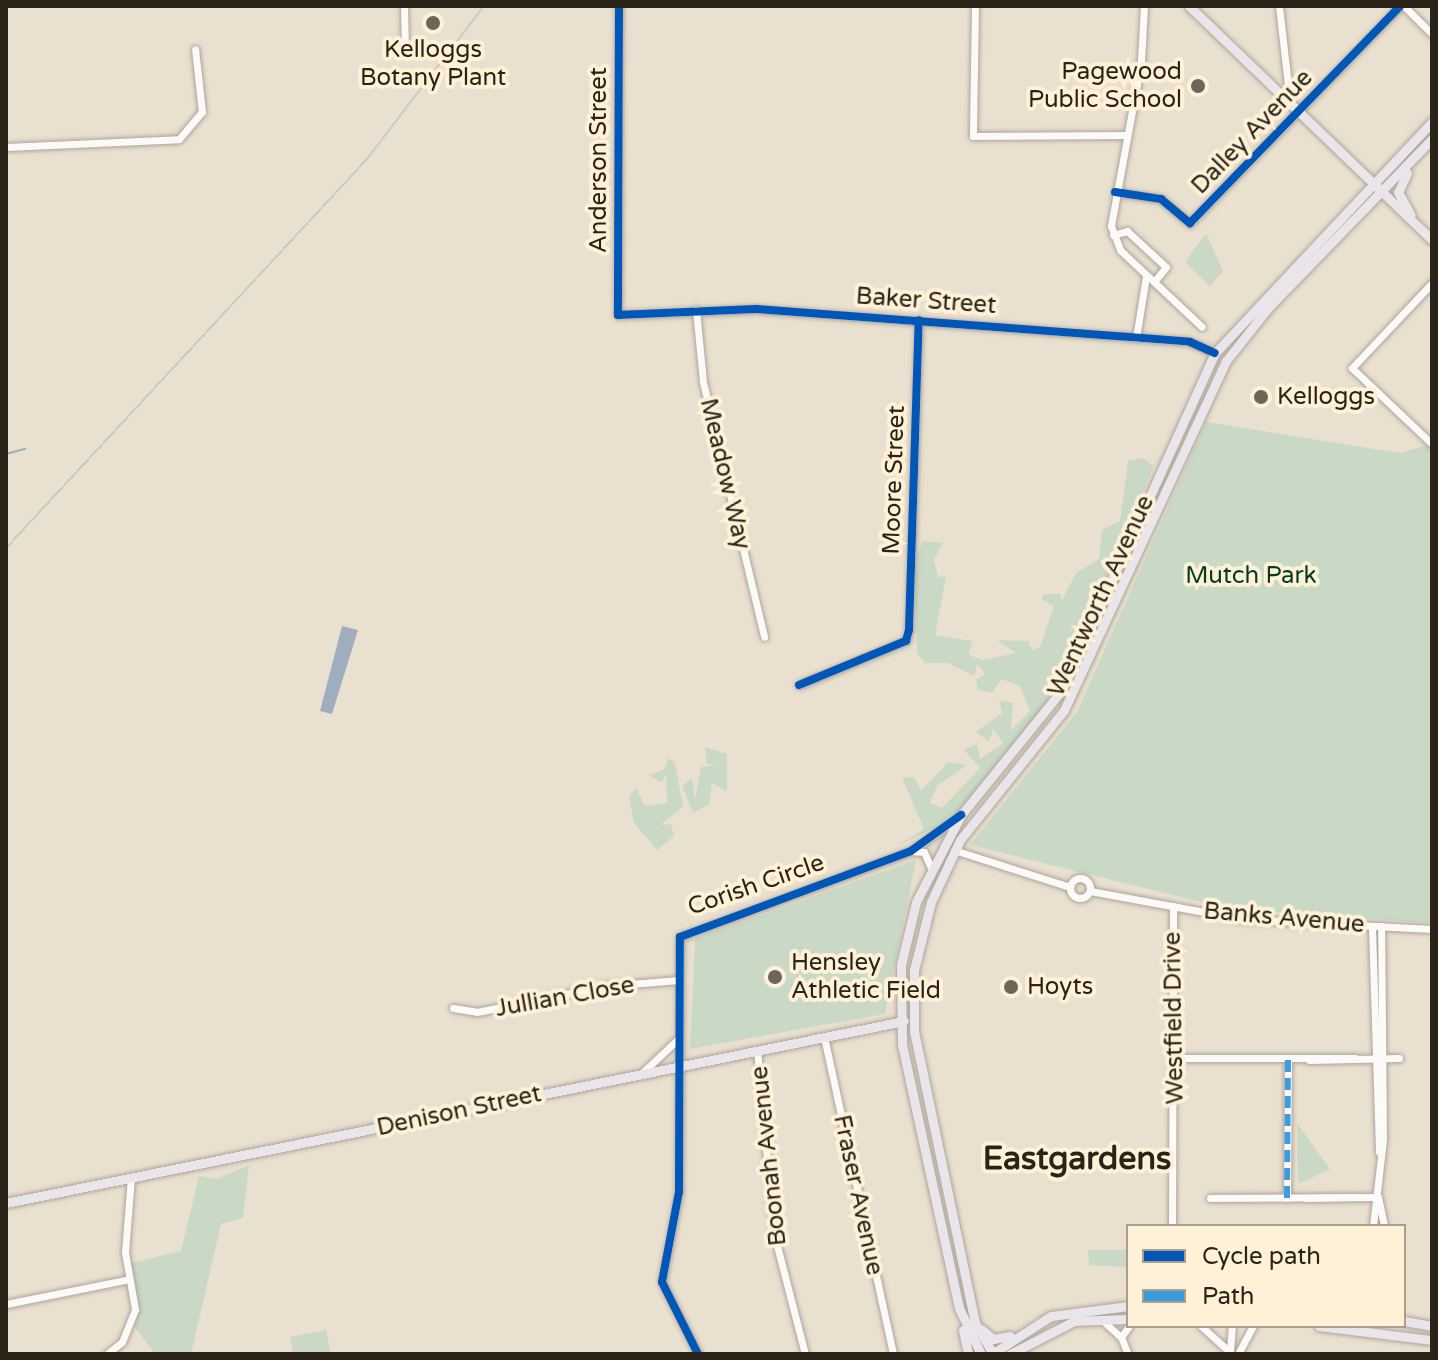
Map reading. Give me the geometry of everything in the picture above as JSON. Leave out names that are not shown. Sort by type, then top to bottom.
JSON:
[{"type":"main road","points":[[1189,6],[1432,240]]},
{"type":"main road","name":"Wentworth Avenue","points":[[981,1354],[959,1308],[899,1022],[908,927],[931,868],[961,815],[1062,690],[1215,353],[1432,122]]},
{"type":"main road","name":"Wentworth Avenue","points":[[992,1354],[971,1304],[913,1021],[920,934],[954,850],[1064,710],[1226,361],[1267,309],[1432,139]]},
{"type":"main road","points":[[1420,228],[1398,189],[1424,148]]},
{"type":"main road","name":"Baker Street","points":[[1215,353],[1226,361]]},
{"type":"main road","points":[[943,843],[954,850]]},
{"type":"main road","name":"Denison Street","points":[[6,1203],[913,1021]]},
{"type":"main road","points":[[971,1304],[987,1336],[1011,1336]]},
{"type":"main road","points":[[992,1354],[1011,1336],[1062,1312],[1126,1306]]},
{"type":"main road","points":[[959,1308],[968,1354]]},
{"type":"main road","points":[[1010,1354],[1054,1327],[1100,1318],[1126,1319]]},
{"type":"main road","points":[[1406,1321],[1432,1326]]},
{"type":"main road","points":[[1335,1328],[1432,1340]]},
{"type":"street","points":[[404,6],[405,50]]},
{"type":"street","name":"Anderson Street","points":[[618,315],[619,6]]},
{"type":"street","points":[[975,6],[973,136],[1126,135]]},
{"type":"street","points":[[1144,6],[1115,192],[1113,235],[1146,276],[1202,327]]},
{"type":"street","points":[[1279,6],[1290,103]]},
{"type":"street","points":[[1402,6],[1432,34]]},
{"type":"street","name":"Dalley Avenue","points":[[1115,192],[1161,199],[1190,223],[1402,6]]},
{"type":"street","points":[[6,147],[179,139],[202,112],[195,49]]},
{"type":"street","points":[[1113,235],[1127,231],[1166,267],[1154,282]]},
{"type":"street","points":[[1136,338],[1146,276]]},
{"type":"street","points":[[1430,439],[1353,374],[1354,363],[1432,283]]},
{"type":"street","name":"Baker Street","points":[[618,315],[696,310],[919,320],[1190,342],[1215,353]]},
{"type":"street","name":"Meadow Way","points":[[696,310],[703,382],[764,637]]},
{"type":"street","name":"Moore Street","points":[[799,685],[906,641],[919,320]]},
{"type":"street","name":"Corish Circle","points":[[698,1354],[662,1282],[677,1219],[680,937],[688,929],[911,851],[961,815]]},
{"type":"street","points":[[954,850],[1070,887],[1080,899],[1090,891],[1081,878],[1070,887]]},
{"type":"street","points":[[911,851],[926,853],[931,868]]},
{"type":"street","name":"Banks Avenue","points":[[1090,891],[1242,919],[1432,929]]},
{"type":"street","name":"Westfield Drive","points":[[1172,1224],[1175,1058],[1173,906]]},
{"type":"street","points":[[1373,1224],[1378,1197],[1382,1057],[1381,926]]},
{"type":"street","points":[[1372,927],[1373,1058],[1379,1152]]},
{"type":"street","name":"Jullian Close","points":[[453,1008],[477,1012],[606,986],[679,980]]},
{"type":"street","name":"Fraser Avenue","points":[[824,1037],[893,1354]]},
{"type":"street","points":[[642,1073],[679,1038]]},
{"type":"street","name":"Boonah Avenue","points":[[757,1050],[774,1234],[805,1354]]},
{"type":"street","points":[[1175,1058],[1399,1058]]},
{"type":"street","points":[[1287,1198],[1288,1059]]},
{"type":"street","points":[[107,1354],[132,1323],[125,1238],[131,1178]]},
{"type":"street","points":[[1210,1198],[1378,1197]]},
{"type":"street","points":[[1378,1197],[1384,1224]]},
{"type":"street","points":[[6,1304],[130,1279]]},
{"type":"street","points":[[1100,1318],[1121,1337],[1128,1354]]},
{"type":"street","points":[[1121,1337],[1128,1328]]},
{"type":"street","points":[[1203,1328],[1233,1353]]},
{"type":"street","points":[[1232,1328],[1233,1353]]},
{"type":"street","points":[[1233,1353],[1252,1328]]},
{"type":"green space","points":[[1206,233],[1223,271],[1210,286],[1185,262]]},
{"type":"green space","name":"Mutch Park","points":[[1206,422],[1400,453],[1432,444],[1432,923],[1229,909],[970,845],[1077,712]]},
{"type":"green space","points":[[1143,458],[1154,466],[1061,683],[955,819],[898,845],[924,829],[902,777],[915,778],[921,791],[948,762],[967,765],[937,786],[930,803],[942,808],[980,768],[964,750],[977,744],[980,759],[1003,743],[993,729],[989,742],[976,732],[1002,713],[999,700],[1013,703],[1011,730],[1030,711],[1020,686],[1001,679],[992,693],[978,690],[976,680],[985,674],[977,664],[974,676],[948,663],[925,663],[917,653],[915,561],[923,541],[943,543],[934,559],[938,577],[946,576],[935,635],[972,641],[969,655],[982,660],[1016,653],[997,640],[1028,641],[1032,650],[1040,647],[1054,606],[1041,599],[1044,594],[1061,594],[1061,602],[1076,573],[1099,559],[1102,530],[1120,521],[1128,461]]},
{"type":"green space","points":[[705,747],[727,754],[727,791],[712,783],[709,804],[693,813],[682,786],[692,778],[695,799],[701,767],[718,765],[707,764]]},
{"type":"green space","points":[[668,758],[675,762],[683,807],[660,825],[671,824],[674,836],[657,850],[634,823],[629,797],[636,788],[645,806],[667,803],[666,774],[662,783],[649,775],[665,769]]},
{"type":"green space","points":[[916,860],[885,1014],[690,1049],[695,939]]},
{"type":"green space","points":[[1297,1123],[1330,1169],[1299,1184],[1298,1180]]},
{"type":"green space","points":[[249,1165],[243,1218],[221,1224],[191,1354],[155,1354],[132,1323],[127,1264],[181,1251],[199,1176],[217,1179]]},
{"type":"green space","points":[[1088,1250],[1126,1250],[1126,1267],[1089,1265]]},
{"type":"green space","points":[[326,1330],[331,1354],[293,1354],[290,1337]]},
{"type":"water","points":[[342,626],[358,630],[332,714],[320,711]]},
{"type":"waterway","points":[[6,454],[25,449]]},
{"type":"railway","points":[[6,548],[367,159],[484,6]]},
{"type":"marked path","points":[[1287,1198],[1288,1059]]},
{"type":"cycle path","points":[[619,6],[618,315],[756,309],[1190,342],[1215,353]]},
{"type":"cycle path","points":[[1115,192],[1161,199],[1190,223],[1400,6]]},
{"type":"cycle path","points":[[799,685],[906,641],[909,630],[919,320]]},
{"type":"cycle path","points":[[698,1354],[662,1282],[679,1192],[680,937],[911,851],[961,815]]},
{"type":"place","name":"Kelloggs Botany Plant","points":[[433,23]]},
{"type":"place","name":"Pagewood Public School","points":[[1198,86]]},
{"type":"place","name":"Kelloggs","points":[[1261,397]]},
{"type":"place","name":"Hensley Athletic Field","points":[[775,977]]},
{"type":"place","name":"Hoyts","points":[[1011,987]]},
{"type":"district","name":"Eastgardens","points":[[1077,1159]]}]
